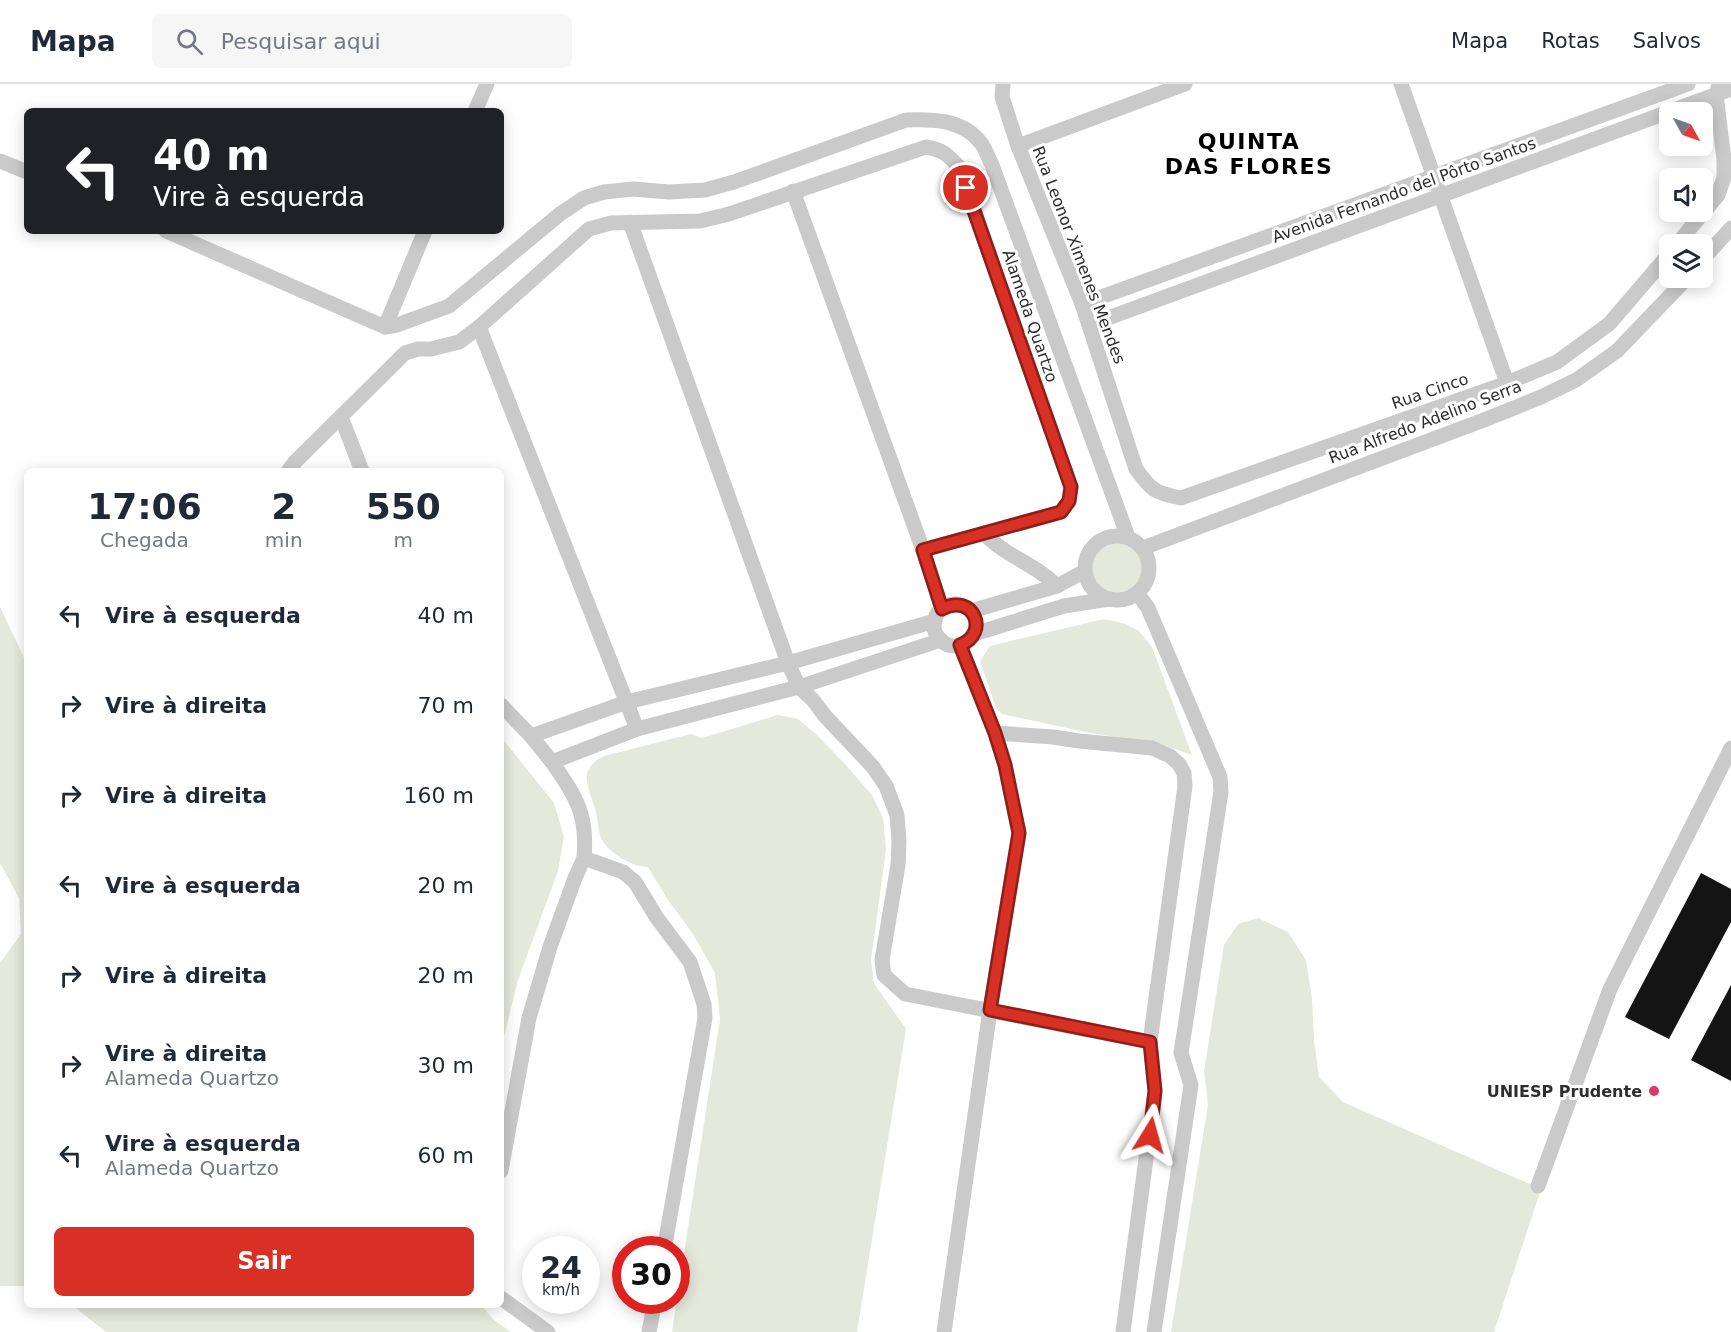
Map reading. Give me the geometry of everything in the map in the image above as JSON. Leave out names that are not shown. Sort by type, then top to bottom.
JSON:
[{"type":"street","points":[[476,108],[486,84]]},
{"type":"street","name":"Rua Leonor Ximenes Mendes","points":[[1002,84],[1002,98],[1018,146],[1082,304],[1136,469],[1150,488],[1165,495]]},
{"type":"street","points":[[1018,146],[1185,84]]},
{"type":"street","points":[[1401,84],[1507,383]]},
{"type":"street","name":"Avenida Fernando del Pôrto Santos","points":[[1082,304],[1688,84]]},
{"type":"street","name":"Avenida Fernando del Pôrto Santos","points":[[1089,325],[1717,90],[1731,89]]},
{"type":"street","points":[[1686,234],[1719,195],[1724,177],[1717,90]]},
{"type":"street","points":[[173,234],[385,327],[398,325],[449,306],[560,214],[584,198],[604,192],[633,189],[669,192],[705,190],[734,182],[906,120],[932,119],[949,122],[968,132],[981,143],[992,165],[1128,537]]},
{"type":"street","name":"Alameda Quartzo","points":[[793,191],[926,147],[939,149],[948,154],[958,167],[1071,487],[1069,501],[1061,512],[923,550]]},
{"type":"street","points":[[0,161],[24,171]]},
{"type":"street","points":[[290,468],[405,353],[459,342],[589,229],[610,223],[700,221],[729,214],[793,191],[923,550],[938,615],[937,634],[941,640],[953,646],[960,645],[966,643],[974,634],[1064,606],[1109,599]]},
{"type":"street","points":[[630,222],[788,663],[800,687],[873,767],[886,786],[897,815],[898,865],[882,960],[884,975],[905,994],[1150,1042]]},
{"type":"street","points":[[1713,248],[1731,228]]},
{"type":"street","points":[[385,327],[424,234]]},
{"type":"street","name":"Rua Cinco","points":[[1165,495],[1181,498],[1507,383],[1557,362],[1609,324],[1659,266]]},
{"type":"street","name":"Rua Alfredo Adelino Serra","points":[[1143,548],[1484,420],[1576,380],[1617,351],[1677,288]]},
{"type":"street","points":[[479,327],[637,729]]},
{"type":"street","points":[[341,417],[361,468]]},
{"type":"street","points":[[984,533],[992,542],[1046,574],[1057,586]]},
{"type":"street","points":[[1107,537],[1128,537],[1143,548],[1150,567],[1144,586],[1137,593],[1119,600],[1100,596],[1092,589],[1085,571],[1086,560],[1090,550],[1097,542],[1107,537]]},
{"type":"street","points":[[971,611],[1057,586],[1085,571]]},
{"type":"street","points":[[1137,593],[1148,608],[1220,777],[1221,792],[1181,1053],[1191,1085],[1154,1332]]},
{"type":"street","points":[[531,736],[627,702],[788,663],[938,615],[949,605],[965,606],[971,611],[976,622],[974,634]]},
{"type":"street","points":[[552,762],[637,729],[800,687],[941,640]]},
{"type":"street","points":[[944,1332],[990,1010],[1019,833],[1005,765],[995,733],[960,645]]},
{"type":"street","points":[[504,708],[531,736],[575,796],[586,837],[584,858],[550,947],[528,1018],[504,1154]]},
{"type":"street","points":[[995,733],[1152,748],[1170,756],[1179,764],[1184,773],[1185,786],[1150,1042],[1155,1091],[1123,1332]]},
{"type":"street","points":[[1538,1186],[1610,989],[1731,748]]},
{"type":"street","points":[[584,858],[623,872],[634,882],[657,918],[690,962],[704,1004],[705,1018],[666,1236]]},
{"type":"street","points":[[504,1300],[548,1332]]},
{"type":"street","points":[[649,1332],[652,1314]]},
{"type":"shaded area","points":[[1112,543],[1122,543],[1135,550],[1142,563],[1142,573],[1135,586],[1122,593],[1112,593],[1103,589],[1096,582],[1092,573],[1092,563],[1096,554],[1103,547]]},
{"type":"shaded area","points":[[0,607],[24,658],[24,1286],[0,1286],[0,963],[21,934],[19,898],[0,863]]},
{"type":"shaded area","points":[[1104,619],[1126,624],[1139,631],[1152,647],[1192,755],[1163,745],[1090,733],[1002,714],[996,708],[980,661],[990,646]]},
{"type":"shaded area","points":[[778,715],[798,719],[816,734],[872,795],[883,818],[886,850],[871,960],[874,983],[906,1029],[857,1332],[672,1332],[675,1314],[690,1314],[690,1236],[687,1236],[720,1019],[715,973],[693,934],[648,867],[636,865],[622,858],[605,845],[588,788],[587,774],[595,762],[604,756],[691,734],[702,738]]},
{"type":"shaded area","points":[[504,741],[554,803],[564,837],[558,871],[518,980],[504,1037]]},
{"type":"shaded area","points":[[1258,918],[1288,932],[1306,960],[1319,1077],[1343,1102],[1541,1189],[1494,1332],[1171,1332],[1208,1105],[1204,1071],[1224,945],[1238,924]]},
{"type":"shaded area","points":[[76,1308],[484,1308],[494,1320],[511,1332],[106,1332]]},
{"type":"building","points":[[1701,873],[1731,889],[1731,922],[1669,1039],[1625,1017]]},
{"type":"building","points":[[1731,985],[1731,1081],[1691,1060]]},
{"type":"place","name":"UNIESP Prudente","points":[[1654,1091]]},
{"type":"district","name":"QUINTA DAS FLORES","points":[[1249,154]]},
{"type":"route","points":[[966,188],[1071,487],[1069,501],[1061,512],[923,550],[942,609],[957,604],[965,606],[975,616],[974,634],[966,643],[960,645],[995,733],[1015,805],[1019,833],[990,1010],[1150,1042],[1155,1091],[1150,1135]]}]
